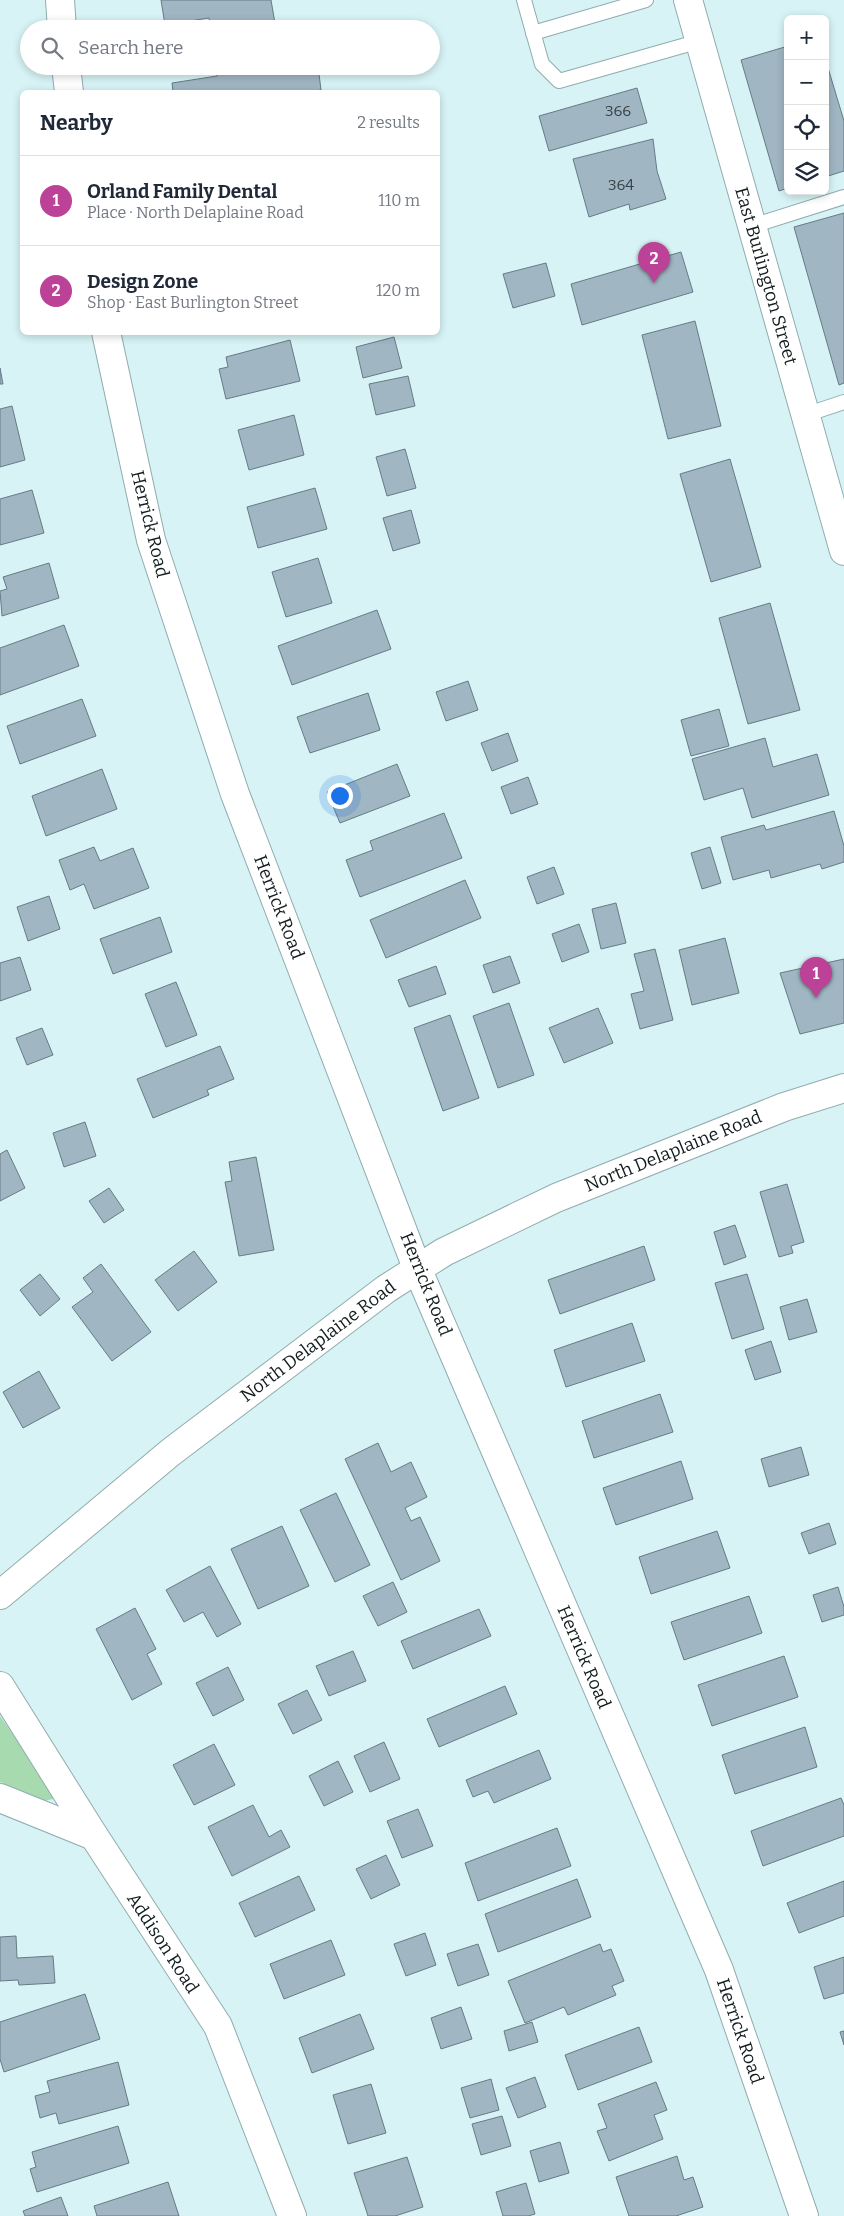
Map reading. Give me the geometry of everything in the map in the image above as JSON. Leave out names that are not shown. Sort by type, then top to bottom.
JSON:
[{"type":"street","points":[[60,0],[61,20]]},
{"type":"street","name":"East Burlington Street","points":[[688,0],[844,552]]},
{"type":"street","points":[[67,75],[69,90]]},
{"type":"street","name":"Herrick Road","points":[[107,335],[151,540],[235,794],[417,1268],[719,1970],[804,2216]]},
{"type":"street","name":"North Delaplaine Road","points":[[0,1594],[171,1452],[378,1294],[417,1268],[444,1252],[556,1198],[784,1107],[844,1088]]},
{"type":"street","name":"Addison Road","points":[[0,1686],[94,1836],[218,2026],[292,2216]]},
{"type":"street","points":[[0,1798],[94,1836]]},
{"type":"lane","points":[[524,0],[542,64],[558,81],[700,41]]},
{"type":"lane","points":[[533,33],[646,0]]},
{"type":"lane","points":[[752,226],[844,197]]},
{"type":"lane","points":[[805,415],[844,402]]},
{"type":"green space","points":[[0,1716],[53,1792],[53,1799],[44,1801],[0,1782]]},
{"type":"building","points":[[161,0],[271,0],[274,20],[209,20],[209,18],[164,20]]},
{"type":"building","points":[[784,47],[784,189],[779,191],[741,60]]},
{"type":"building","points":[[829,71],[844,121],[844,171],[829,176]]},
{"type":"building","points":[[319,75],[321,90],[173,90],[172,83],[217,76]]},
{"type":"building","points":[[637,88],[647,123],[549,151],[539,116]]},
{"type":"building","points":[[653,139],[657,171],[666,199],[630,210],[629,204],[589,217],[573,159]]},
{"type":"building","points":[[844,213],[844,383],[839,385],[794,227]]},
{"type":"building","points":[[681,252],[693,292],[582,325],[571,284]]},
{"type":"building","points":[[546,263],[555,296],[513,308],[503,274]]},
{"type":"building","points":[[695,321],[721,426],[668,439],[642,335]]},
{"type":"building","points":[[394,337],[402,368],[363,378],[356,347]]},
{"type":"building","points":[[290,340],[300,381],[226,399],[219,369],[228,367],[226,357]]},
{"type":"building","points":[[0,368],[3,384],[0,384]]},
{"type":"building","points":[[408,376],[415,406],[376,415],[369,384]]},
{"type":"building","points":[[12,406],[25,460],[0,467],[0,409]]},
{"type":"building","points":[[294,415],[304,455],[249,470],[238,430]]},
{"type":"building","points":[[405,449],[416,488],[387,496],[376,457]]},
{"type":"building","points":[[730,459],[761,567],[711,582],[680,474]]},
{"type":"building","points":[[315,488],[327,529],[258,548],[247,507]]},
{"type":"building","points":[[32,490],[44,533],[0,545],[0,499]]},
{"type":"building","points":[[411,510],[420,543],[393,551],[383,518]]},
{"type":"building","points":[[318,558],[332,603],[286,617],[272,572]]},
{"type":"building","points":[[49,563],[59,598],[2,616],[0,591],[7,589],[3,577]]},
{"type":"building","points":[[770,603],[800,710],[748,724],[719,618]]},
{"type":"building","points":[[377,610],[391,649],[292,685],[278,646]]},
{"type":"building","points":[[64,625],[79,666],[0,695],[0,648]]},
{"type":"building","points":[[468,681],[478,710],[446,721],[436,692]]},
{"type":"building","points":[[368,693],[380,730],[310,753],[297,717]]},
{"type":"building","points":[[82,699],[96,736],[20,764],[7,726]]},
{"type":"building","points":[[719,709],[729,746],[691,756],[681,720]]},
{"type":"building","points":[[508,733],[518,761],[492,771],[481,743]]},
{"type":"building","points":[[765,738],[773,767],[817,754],[829,795],[752,818],[743,788],[704,800],[692,759]]},
{"type":"building","points":[[397,764],[410,796],[340,823],[327,792]]},
{"type":"building","points":[[102,769],[117,809],[46,836],[32,796]]},
{"type":"building","points":[[528,777],[538,804],[511,814],[501,787]]},
{"type":"building","points":[[834,811],[844,846],[844,862],[822,869],[820,864],[771,878],[769,870],[733,880],[721,837],[764,825],[766,830]]},
{"type":"building","points":[[444,813],[462,858],[360,897],[346,860],[373,850],[370,841]]},
{"type":"building","points":[[94,847],[100,861],[133,848],[149,888],[94,909],[84,884],[70,890],[59,860]]},
{"type":"building","points":[[710,847],[721,883],[702,889],[691,853]]},
{"type":"building","points":[[554,867],[564,894],[537,904],[527,877]]},
{"type":"building","points":[[465,880],[481,918],[386,958],[370,920]]},
{"type":"building","points":[[49,896],[60,929],[28,941],[17,907]]},
{"type":"building","points":[[616,903],[626,943],[601,949],[592,909]]},
{"type":"building","points":[[160,917],[172,952],[113,974],[100,939]]},
{"type":"building","points":[[579,924],[589,952],[562,962],[552,934]]},
{"type":"building","points":[[725,938],[739,993],[692,1005],[679,950]]},
{"type":"building","points":[[655,949],[673,1020],[640,1029],[631,994],[644,991],[634,954]]},
{"type":"building","points":[[510,956],[520,983],[493,993],[483,965]]},
{"type":"building","points":[[20,957],[31,990],[0,1001],[0,963]]},
{"type":"building","points":[[844,959],[844,1023],[800,1034],[780,973]]},
{"type":"building","points":[[436,966],[446,994],[409,1007],[398,980]]},
{"type":"building","points":[[176,982],[197,1035],[166,1047],[145,994]]},
{"type":"building","points":[[509,1003],[534,1075],[498,1088],[473,1016]]},
{"type":"building","points":[[598,1008],[613,1043],[564,1063],[549,1028]]},
{"type":"building","points":[[450,1015],[479,1098],[443,1111],[414,1028]]},
{"type":"building","points":[[42,1028],[53,1055],[27,1065],[16,1038]]},
{"type":"building","points":[[220,1046],[234,1079],[207,1090],[209,1095],[153,1118],[137,1079]]},
{"type":"building","points":[[85,1122],[96,1156],[64,1167],[53,1133]]},
{"type":"building","points":[[7,1150],[25,1188],[0,1201],[0,1154]]},
{"type":"building","points":[[256,1157],[274,1250],[239,1256],[225,1182],[232,1181],[229,1162]]},
{"type":"building","points":[[787,1184],[804,1242],[791,1246],[793,1253],[779,1257],[760,1192]]},
{"type":"building","points":[[109,1188],[124,1210],[104,1223],[89,1201]]},
{"type":"building","points":[[735,1225],[746,1257],[724,1265],[714,1232]]},
{"type":"building","points":[[644,1246],[655,1280],[560,1314],[548,1280]]},
{"type":"building","points":[[194,1251],[217,1282],[178,1311],[155,1280]]},
{"type":"building","points":[[101,1264],[151,1332],[112,1361],[72,1307],[93,1292],[83,1278]]},
{"type":"building","points":[[40,1274],[60,1299],[40,1316],[20,1290]]},
{"type":"building","points":[[747,1274],[764,1329],[732,1339],[715,1283]]},
{"type":"building","points":[[807,1299],[817,1332],[789,1340],[780,1307]]},
{"type":"building","points":[[632,1323],[645,1361],[566,1387],[554,1350]]},
{"type":"building","points":[[771,1341],[781,1372],[755,1380],[745,1350]]},
{"type":"building","points":[[39,1371],[60,1408],[23,1428],[3,1392]]},
{"type":"building","points":[[660,1394],[673,1432],[594,1458],[582,1421]]},
{"type":"building","points":[[378,1443],[391,1472],[411,1462],[427,1497],[405,1508],[411,1521],[420,1517],[440,1561],[401,1580],[345,1459]]},
{"type":"building","points":[[801,1447],[809,1475],[769,1487],[761,1459]]},
{"type":"building","points":[[681,1461],[693,1499],[616,1525],[603,1488]]},
{"type":"building","points":[[336,1493],[370,1565],[335,1582],[300,1510]]},
{"type":"building","points":[[829,1523],[836,1544],[809,1554],[801,1533]]},
{"type":"building","points":[[282,1526],[309,1586],[258,1609],[231,1549]]},
{"type":"building","points":[[717,1531],[730,1568],[651,1594],[639,1557]]},
{"type":"building","points":[[210,1566],[241,1624],[217,1637],[203,1612],[184,1622],[166,1590]]},
{"type":"building","points":[[393,1582],[407,1612],[378,1626],[363,1596]]},
{"type":"building","points":[[838,1587],[844,1607],[844,1615],[822,1622],[813,1595]]},
{"type":"building","points":[[749,1596],[762,1633],[684,1660],[671,1622]]},
{"type":"building","points":[[135,1608],[156,1649],[147,1654],[162,1684],[132,1700],[96,1629]]},
{"type":"building","points":[[479,1609],[491,1636],[413,1669],[401,1641]]},
{"type":"building","points":[[353,1651],[366,1681],[329,1696],[316,1666]]},
{"type":"building","points":[[784,1656],[798,1697],[712,1726],[698,1685]]},
{"type":"building","points":[[228,1667],[244,1700],[213,1716],[196,1683]]},
{"type":"building","points":[[505,1686],[517,1714],[439,1747],[427,1719]]},
{"type":"building","points":[[307,1690],[322,1720],[293,1734],[278,1704]]},
{"type":"building","points":[[805,1727],[817,1767],[735,1794],[722,1755]]},
{"type":"building","points":[[384,1742],[400,1779],[370,1792],[354,1756]]},
{"type":"building","points":[[214,1744],[235,1785],[194,1805],[173,1765]]},
{"type":"building","points":[[539,1750],[551,1779],[494,1803],[488,1791],[473,1797],[466,1780]]},
{"type":"building","points":[[338,1761],[353,1792],[324,1806],[309,1776]]},
{"type":"building","points":[[841,1798],[844,1805],[844,1836],[763,1866],[751,1831]]},
{"type":"building","points":[[253,1805],[269,1837],[281,1830],[290,1847],[232,1876],[208,1827]]},
{"type":"building","points":[[418,1809],[433,1846],[402,1858],[387,1821]]},
{"type":"building","points":[[557,1828],[571,1866],[478,1901],[465,1863]]},
{"type":"building","points":[[386,1855],[400,1885],[371,1899],[356,1869]]},
{"type":"building","points":[[299,1876],[315,1910],[255,1937],[239,1903]]},
{"type":"building","points":[[577,1879],[591,1917],[498,1952],[485,1914]]},
{"type":"building","points":[[844,1881],[844,1916],[799,1933],[787,1903]]},
{"type":"building","points":[[425,1933],[436,1965],[406,1976],[394,1944]]},
{"type":"building","points":[[16,1936],[17,1958],[53,1956],[55,1983],[19,1985],[18,1980],[0,1981],[0,1937]]},
{"type":"building","points":[[331,1940],[345,1975],[284,1999],[270,1964]]},
{"type":"building","points":[[478,1944],[489,1975],[458,1986],[447,1954]]},
{"type":"building","points":[[600,1944],[603,1952],[611,1949],[624,1981],[612,1986],[616,1995],[568,2015],[564,2007],[525,2023],[508,1981]]},
{"type":"building","points":[[844,1957],[844,1993],[824,1999],[814,1967]]},
{"type":"building","points":[[85,1994],[100,2039],[4,2072],[0,2059],[0,2022]]},
{"type":"building","points":[[461,2007],[472,2039],[441,2049],[431,2018]]},
{"type":"building","points":[[360,2014],[374,2049],[312,2073],[299,2038]]},
{"type":"building","points":[[532,2022],[538,2042],[509,2051],[504,2031]]},
{"type":"building","points":[[639,2027],[652,2062],[578,2090],[565,2055]]},
{"type":"building","points":[[844,2031],[844,2045],[840,2032]]},
{"type":"building","points":[[118,2062],[129,2105],[59,2124],[56,2113],[40,2118],[35,2096],[50,2092],[47,2081]]},
{"type":"building","points":[[535,2077],[546,2107],[518,2118],[506,2088]]},
{"type":"building","points":[[491,2079],[499,2110],[470,2118],[461,2088]]},
{"type":"building","points":[[656,2082],[667,2110],[654,2115],[663,2139],[609,2161],[597,2131],[607,2128],[598,2104]]},
{"type":"building","points":[[371,2084],[386,2133],[348,2144],[333,2095]]},
{"type":"building","points":[[502,2116],[511,2146],[481,2155],[472,2124]]},
{"type":"building","points":[[118,2126],[129,2163],[37,2192],[30,2169],[36,2167],[32,2152]]},
{"type":"building","points":[[560,2142],[569,2173],[539,2182],[530,2151]]},
{"type":"building","points":[[677,2156],[684,2180],[693,2177],[703,2207],[676,2216],[629,2216],[616,2177]]},
{"type":"building","points":[[407,2157],[423,2207],[395,2216],[368,2216],[354,2173]]},
{"type":"building","points":[[168,2182],[179,2216],[97,2216],[94,2206]]},
{"type":"building","points":[[526,2183],[535,2214],[528,2216],[503,2216],[496,2192]]},
{"type":"building","points":[[61,2197],[68,2216],[25,2216],[23,2211]]},
{"type":"place","name":"Design Zone","points":[[654,283]]},
{"type":"place","name":"Orland Family Dental","points":[[816,998]]}]
